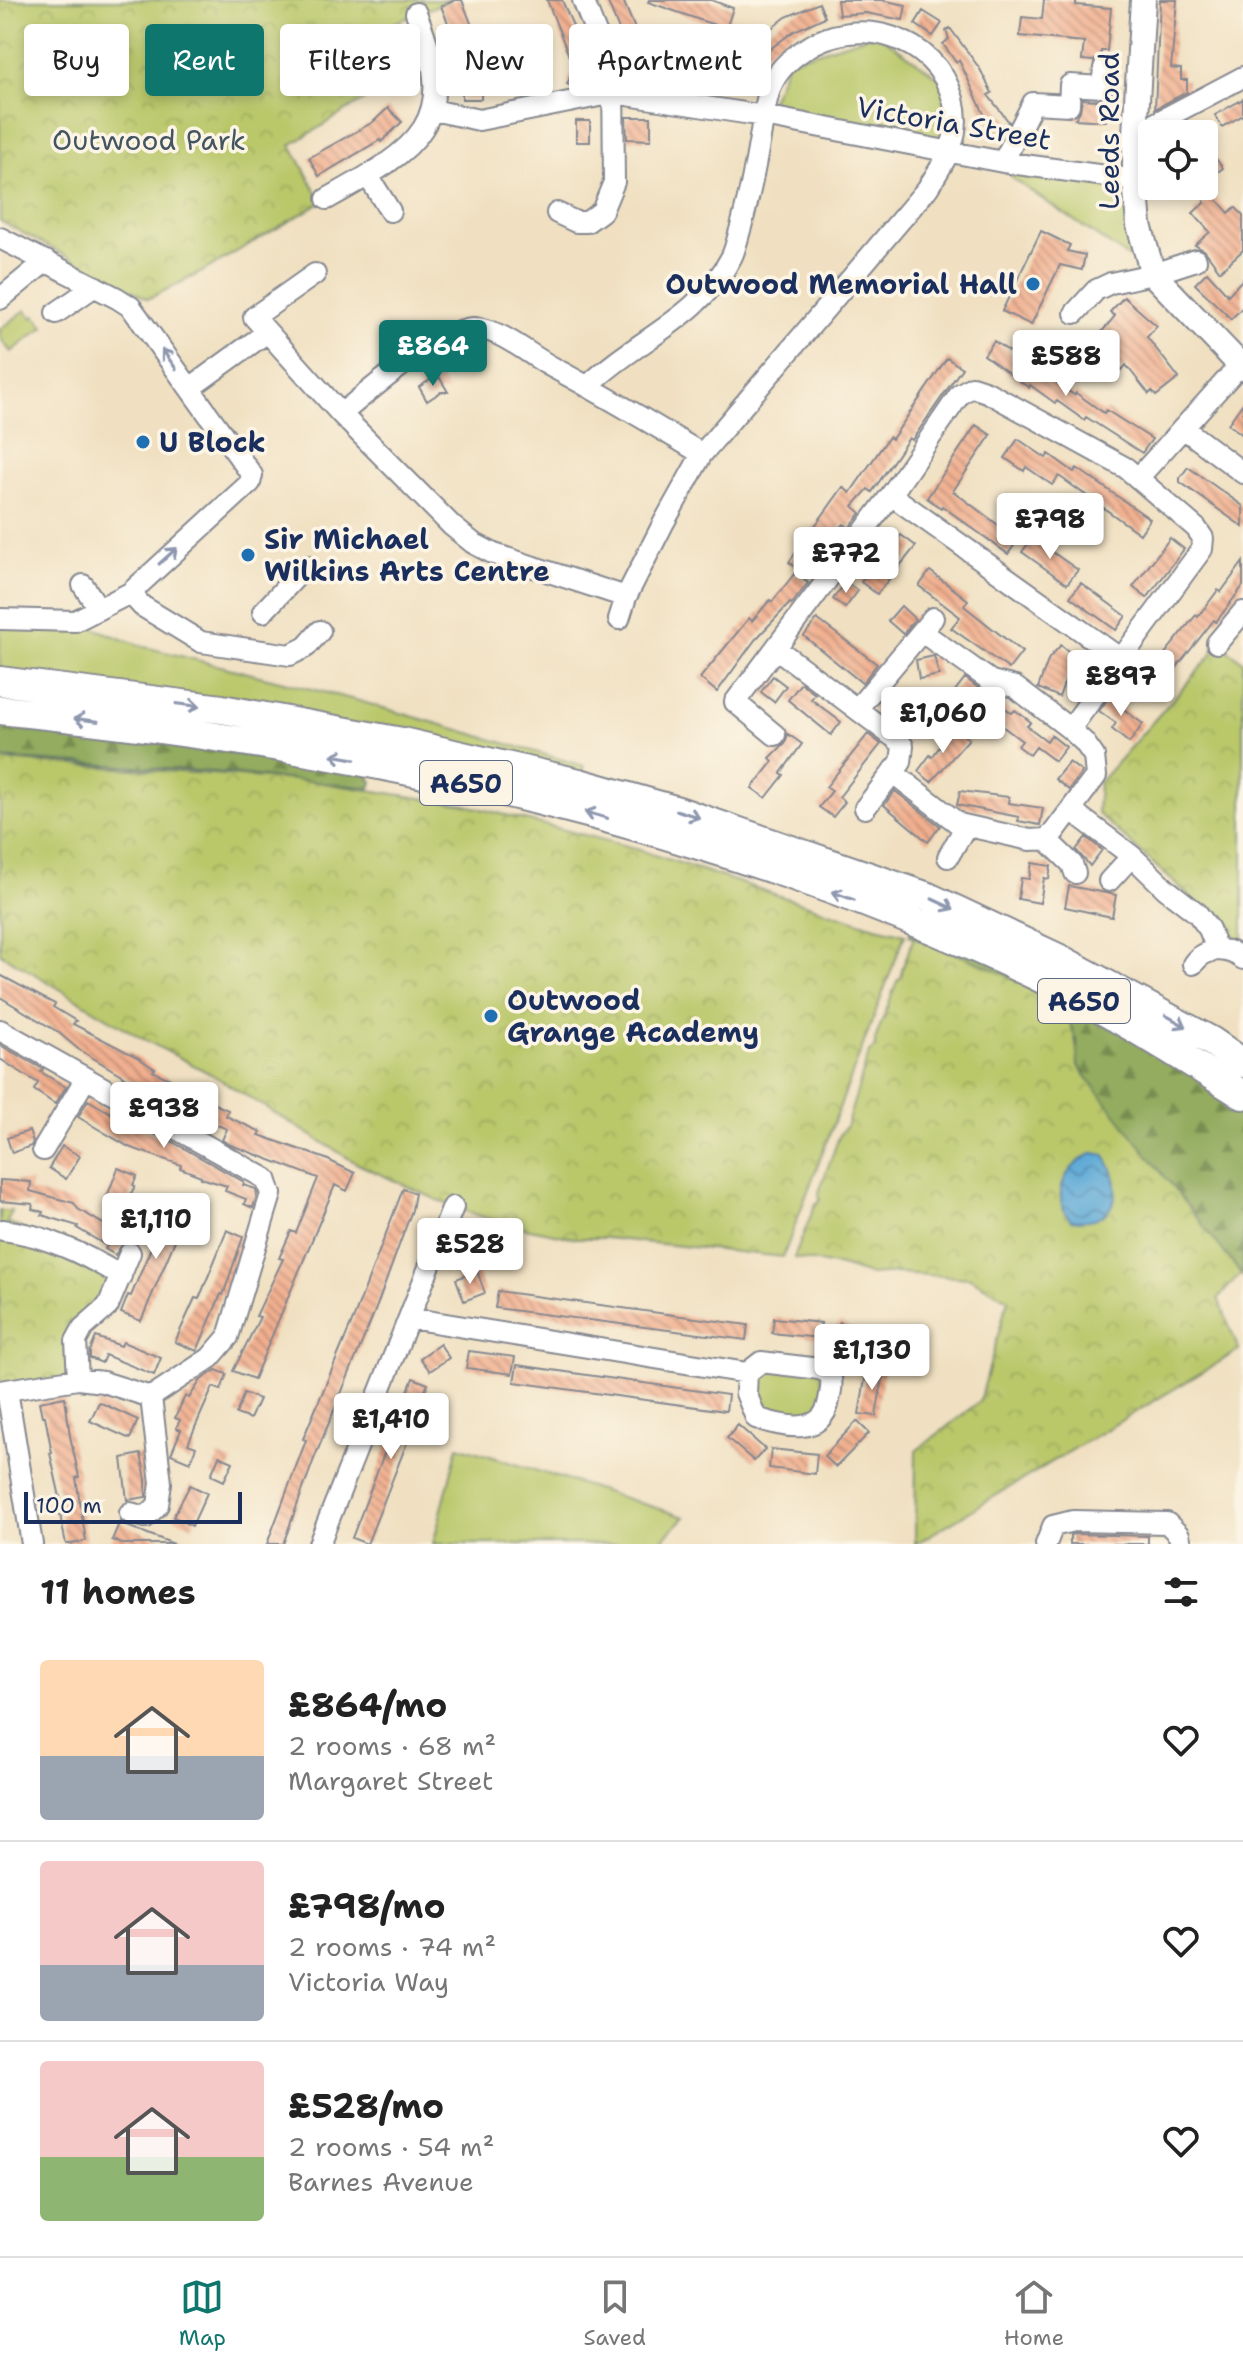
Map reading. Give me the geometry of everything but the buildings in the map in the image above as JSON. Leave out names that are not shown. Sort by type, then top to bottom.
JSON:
[{"type":"highway","name":"A650","points":[[0,681],[222,709],[402,742],[579,783],[678,811],[928,897],[1062,960],[1211,1041],[1243,1063]]},
{"type":"highway","name":"A650","points":[[0,710],[233,738],[400,767],[576,809],[685,841],[755,863],[917,923],[1049,982],[1122,1021],[1243,1095]]},
{"type":"main road","name":"Leeds Road","points":[[1143,0],[1135,134],[1139,225],[1153,274],[1242,367]]},
{"type":"street","points":[[583,0],[592,24]]},
{"type":"street","points":[[327,199],[410,147],[423,131],[433,110],[436,83],[433,29],[416,13]]},
{"type":"street","points":[[589,385],[609,365],[676,322],[705,296],[733,255],[749,198],[772,83],[788,61],[814,43],[844,33],[877,33],[908,43],[932,61],[949,85],[957,115],[950,153],[927,189],[702,454],[626,597],[619,619]]},
{"type":"street","points":[[1003,162],[1033,103],[1069,105],[1070,85],[1102,87],[1104,68]]},
{"type":"street","points":[[1135,134],[1243,77]]},
{"type":"street","name":"Victoria Street","points":[[433,110],[479,120],[599,96]]},
{"type":"street","points":[[557,213],[576,222],[587,222],[602,211],[614,182],[614,96]]},
{"type":"street","name":"Victoria Street","points":[[634,96],[764,116],[1003,162],[1135,180]]},
{"type":"street","points":[[368,176],[390,211]]},
{"type":"street","points":[[0,238],[131,307],[252,475],[250,483],[130,593],[75,621],[0,619]]},
{"type":"street","points":[[1075,313],[1096,290],[1124,279],[1153,274],[1196,260]]},
{"type":"street","points":[[0,299],[46,261]]},
{"type":"street","points":[[315,274],[254,317],[341,414],[452,526],[473,543],[494,554],[626,597]]},
{"type":"street","points":[[56,313],[95,286]]},
{"type":"street","points":[[341,414],[442,338],[473,328],[499,335],[702,454]]},
{"type":"street","points":[[190,388],[266,333]]},
{"type":"street","points":[[1139,477],[1242,367]]},
{"type":"street","points":[[775,735],[735,702],[891,495],[960,394],[972,387],[987,392],[1139,477],[1196,528],[1203,538],[1202,549],[1070,729]]},
{"type":"street","points":[[1183,428],[1243,473]]},
{"type":"street","points":[[891,495],[1121,659]]},
{"type":"street","points":[[263,612],[282,597],[306,566]]},
{"type":"street","points":[[83,585],[99,609]]},
{"type":"street","points":[[130,593],[142,606],[201,642],[290,655],[306,647],[320,631]]},
{"type":"street","points":[[1217,643],[1243,612]]},
{"type":"street","points":[[857,709],[927,625],[991,681],[1015,687],[1070,729],[1094,756],[1096,776],[1046,839],[1030,840],[966,826],[946,815],[892,772]]},
{"type":"street","points":[[777,649],[903,746],[901,762],[865,808]]},
{"type":"street","points":[[1071,810],[1132,856],[1197,913],[1232,954]]},
{"type":"street","points":[[948,857],[966,826]]},
{"type":"street","points":[[1046,839],[1072,864],[1075,873]]},
{"type":"street","points":[[1109,881],[1132,856]]},
{"type":"street","points":[[1193,964],[1205,952],[1232,954]]},
{"type":"street","points":[[0,1030],[266,1179],[271,1194],[228,1337],[210,1358],[151,1397]]},
{"type":"street","points":[[43,1150],[86,1078]]},
{"type":"street","points":[[319,1544],[453,1207]]},
{"type":"street","points":[[3,1230],[24,1232],[66,1247],[121,1276]]},
{"type":"street","points":[[78,1379],[76,1341],[83,1328],[108,1306],[130,1253]]},
{"type":"street","points":[[409,1318],[747,1373],[761,1362],[820,1369],[830,1374],[832,1382],[827,1412],[818,1423],[807,1426],[756,1418],[746,1393],[747,1373]]},
{"type":"street","points":[[32,1544],[4,1390],[78,1379],[103,1382],[151,1397]]},
{"type":"street","points":[[130,1513],[146,1517],[158,1505],[161,1483],[151,1397]]},
{"type":"street","points":[[1046,1544],[1053,1526],[1073,1521],[1167,1523],[1179,1535],[1181,1544]]},
{"type":"green space","name":"Outwood Park","points":[[0,0],[450,0],[392,24],[280,24],[280,96],[370,96],[291,145],[322,202],[198,274],[148,299],[0,221]]},
{"type":"green space","points":[[877,33],[949,85],[950,153],[764,116],[788,61]]},
{"type":"green space","points":[[1003,162],[1135,180],[1153,274],[1013,179]]},
{"type":"green space","points":[[26,310],[32,318],[35,315],[44,327],[11,352],[0,338],[0,329]]},
{"type":"green space","points":[[0,619],[75,621],[141,646],[359,701],[584,766],[579,783],[0,681]]},
{"type":"green space","points":[[1217,643],[1243,661],[1243,944],[1097,813],[1099,783],[1210,657]]},
{"type":"green space","points":[[0,728],[157,741],[367,774],[372,782],[370,788],[228,773],[0,758]]},
{"type":"green space","name":"Outwood Grange Academy","points":[[0,760],[310,781],[466,805],[627,846],[905,934],[783,1257],[606,1238],[574,1238],[505,1224],[453,1207],[358,1164],[211,1074],[143,1039],[0,953]]},
{"type":"green space","points":[[917,923],[1243,1095],[1243,1276],[1135,1142],[1078,1065],[1077,1040],[973,962],[909,935]]},
{"type":"green space","points":[[914,937],[1014,979],[1050,1001],[1063,1013],[1073,1031],[1078,1066],[1241,1274],[1218,1298],[1239,1350],[915,1544],[916,1451],[980,1401],[1008,1299],[970,1278],[899,1273],[869,1275],[841,1266],[794,1258],[815,1205],[820,1200],[819,1192],[840,1134],[846,1127],[869,1053],[875,1048],[875,1040],[897,981],[902,976]]},
{"type":"green space","points":[[0,1211],[12,1211],[7,1222],[121,1276],[83,1328],[78,1379],[0,1391]]},
{"type":"green space","points":[[761,1362],[820,1369],[827,1412],[769,1422],[746,1393]]},
{"type":"green space","points":[[458,1446],[685,1517],[658,1544],[433,1544]]},
{"type":"water","points":[[1094,1153],[1104,1155],[1111,1168],[1116,1192],[1113,1202],[1108,1211],[1099,1217],[1071,1220],[1061,1201],[1064,1181],[1076,1165]]},
{"type":"place","name":"Outwood Memorial Hall","points":[[1033,284]]},
{"type":"place","name":"U Block","points":[[143,442]]},
{"type":"place","name":"Sir Michael Wilkins Arts Centre","points":[[248,555]]},
{"type":"place","name":"Outwood Grange Academy","points":[[491,1016]]}]
